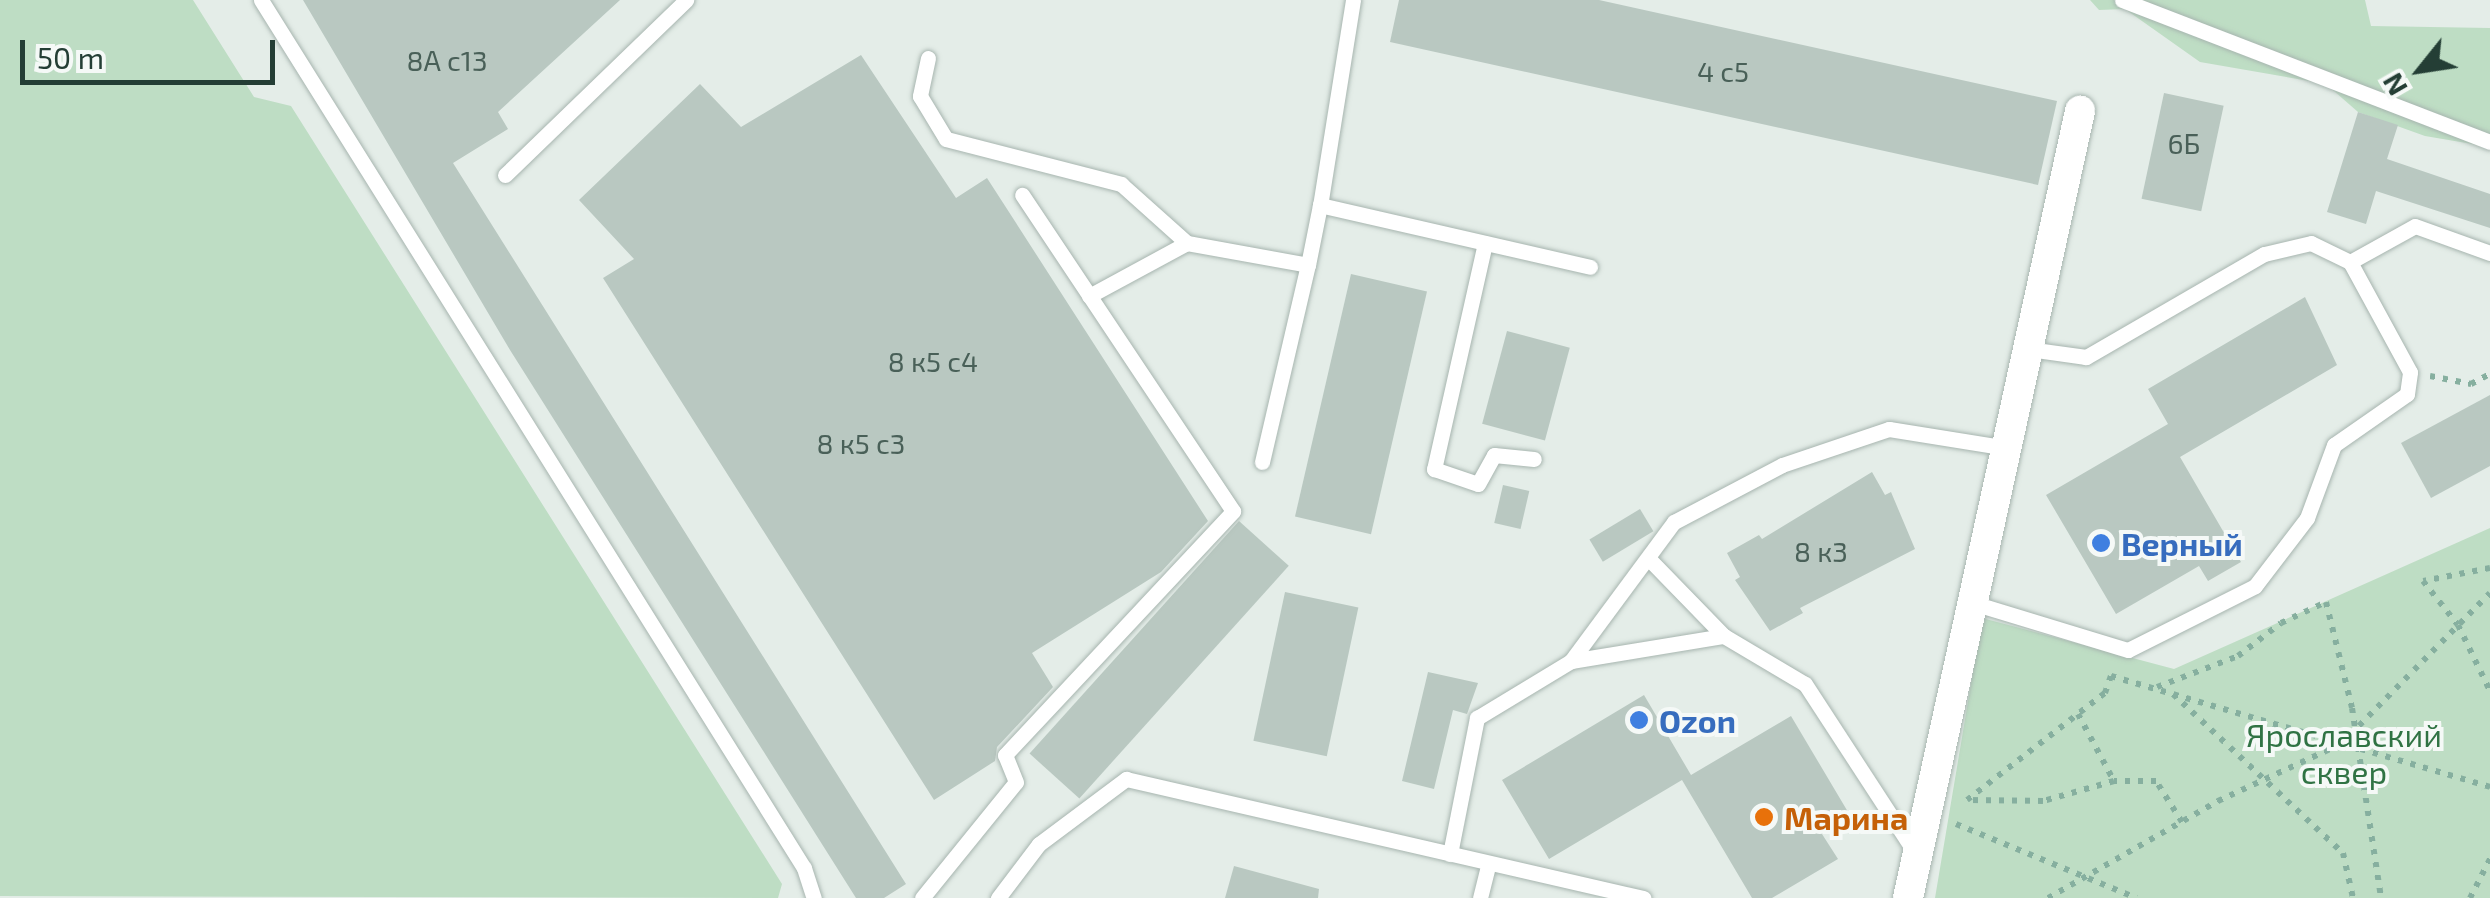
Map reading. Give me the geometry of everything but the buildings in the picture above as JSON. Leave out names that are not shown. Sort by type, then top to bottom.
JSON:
[{"type":"street","points":[[1908,898],[2080,111]]},
{"type":"lane","points":[[261,0],[794,852],[814,898]]},
{"type":"lane","points":[[505,175],[686,0]]},
{"type":"lane","points":[[1262,462],[1320,205],[1353,0]]},
{"type":"lane","points":[[2122,0],[2490,142]]},
{"type":"lane","points":[[928,58],[920,96],[946,139],[1121,184],[1187,243],[1308,265]]},
{"type":"lane","points":[[922,898],[1016,782],[1004,755],[1232,511],[1022,195]]},
{"type":"lane","points":[[1320,205],[1590,268]]},
{"type":"lane","points":[[2350,262],[2415,226],[2490,252]]},
{"type":"lane","points":[[1089,296],[1187,243]]},
{"type":"lane","points":[[1486,243],[1434,469],[1478,484],[1494,454],[1534,459]]},
{"type":"lane","points":[[1973,603],[2128,650],[2256,586],[2307,518],[2334,445],[2407,394],[2410,372],[2350,262],[2311,243],[2264,254],[2086,357],[2028,349]]},
{"type":"lane","points":[[1450,854],[1477,718],[1571,661],[1650,560],[1674,522],[1782,465],[1890,429],[2006,448]]},
{"type":"lane","points":[[1650,560],[1724,636],[1805,684],[1918,856]]},
{"type":"lane","points":[[1571,661],[1724,636]]},
{"type":"lane","points":[[998,898],[1039,844],[1126,779],[1643,898]]},
{"type":"lane","points":[[1480,898],[1488,863]]},
{"type":"path","points":[[2410,372],[2471,384],[2490,374]]},
{"type":"path","points":[[2490,568],[2423,581],[2458,625],[2490,690]]},
{"type":"path","points":[[2053,897],[2182,822],[2341,744],[2490,594]]},
{"type":"path","points":[[2156,688],[2238,656],[2281,623],[2326,602],[2355,727],[2381,898]]},
{"type":"path","points":[[2182,822],[2156,781],[2114,781],[2043,800],[1966,800],[2105,693],[2111,676],[2490,787]]},
{"type":"path","points":[[2169,691],[2268,779],[2343,853],[2353,898]]},
{"type":"path","points":[[2078,714],[2114,781]]},
{"type":"path","points":[[1927,813],[2136,898]]},
{"type":"path","points":[[2470,898],[2490,858]]},
{"type":"green space","points":[[0,0],[193,0],[254,97],[291,106],[782,884],[778,898],[0,896]]},
{"type":"green space","points":[[2090,0],[2365,0],[2371,26],[2490,28],[2490,147],[2425,136],[2358,112],[2326,84],[2200,62],[2125,9],[2099,10]]},
{"type":"green space","name":"Ярославский сквер","points":[[2490,528],[2490,898],[1935,898],[1982,618],[2174,669]]},
{"type":"place","name":"Верный","points":[[2101,543]]},
{"type":"place","name":"Ozon","points":[[1639,720]]},
{"type":"place","name":"Марина","points":[[1764,817]]}]
